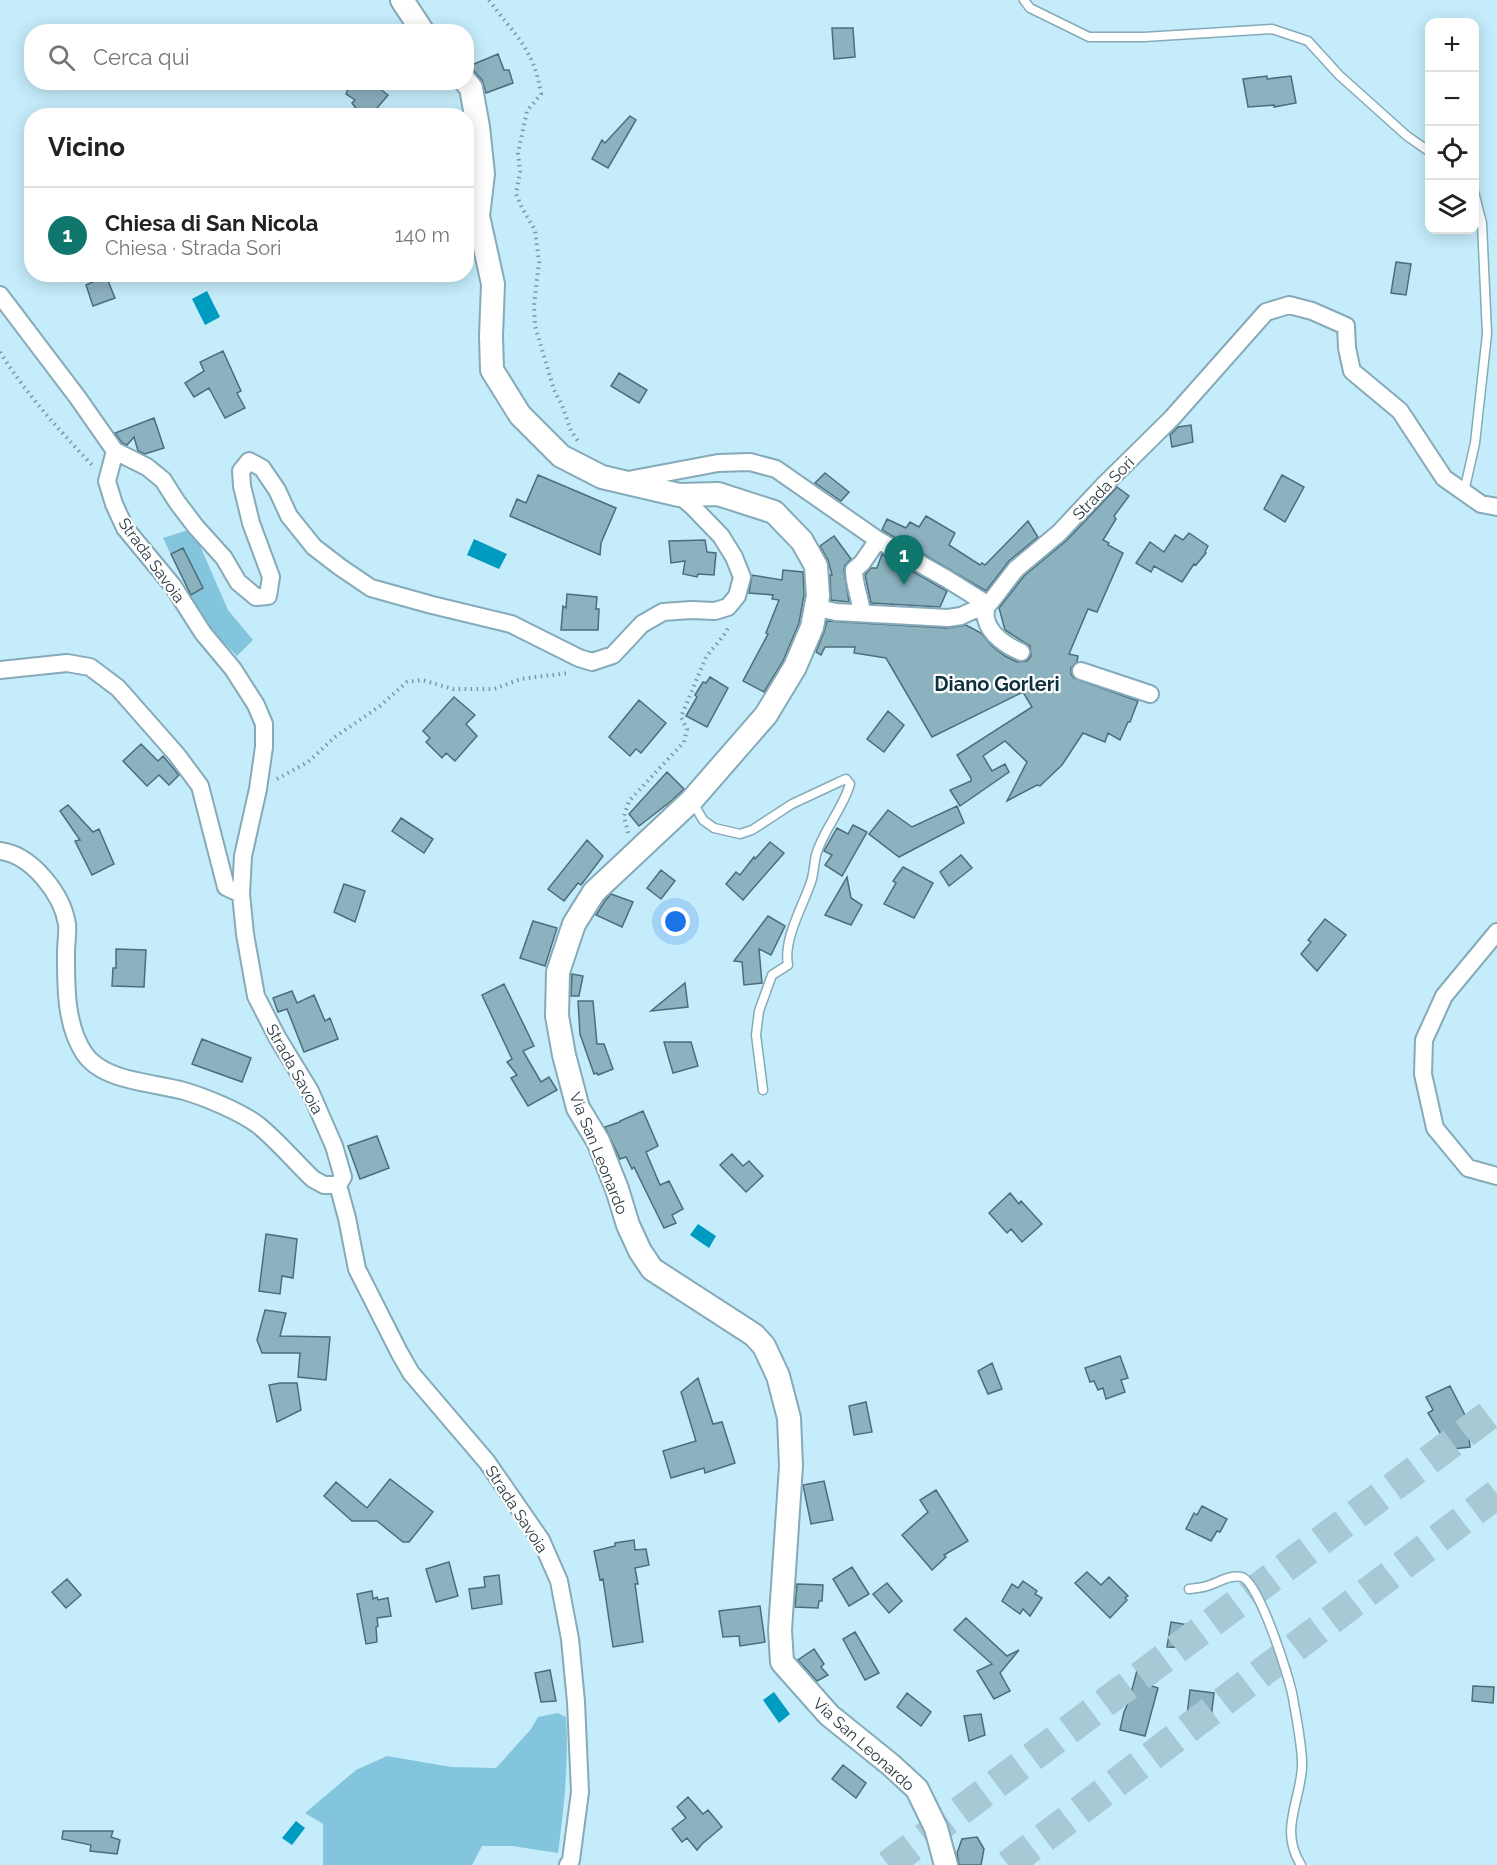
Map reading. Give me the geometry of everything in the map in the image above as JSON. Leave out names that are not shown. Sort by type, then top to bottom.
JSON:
[{"type":"main road","points":[[402,0],[418,24]]},
{"type":"main road","name":"Via San Leonardo","points":[[471,90],[483,174],[478,216],[493,284],[492,370],[520,415],[561,456],[602,477],[679,495],[718,494],[774,512],[802,541],[816,566],[818,596],[812,627],[795,667],[766,715],[692,800],[594,892],[574,924],[558,972],[557,1016],[578,1108],[598,1141],[617,1189],[628,1226],[640,1251],[652,1269],[753,1335],[764,1346],[778,1376],[789,1419],[790,1454],[780,1630],[782,1662],[829,1715],[917,1789],[936,1828],[946,1865]]},
{"type":"street","points":[[0,295],[115,451],[147,467],[163,480],[189,519],[224,558],[238,582],[256,597],[268,596],[271,577],[251,523],[242,486],[241,471],[249,461],[262,468],[277,490],[289,516],[314,547],[371,588],[432,606],[511,624],[579,658],[592,662],[613,655],[642,624],[663,612],[716,611],[728,607],[737,596],[742,577],[721,536],[679,495]]},
{"type":"street","name":"Strada Sori","points":[[987,604],[992,604],[1016,569],[1059,533],[1172,418],[1266,312],[1289,305],[1312,311],[1347,326],[1347,348],[1352,370],[1400,411],[1444,478],[1481,504],[1497,507]]},
{"type":"street","points":[[107,481],[115,451]]},
{"type":"street","points":[[621,481],[718,464],[750,462],[776,469],[878,540],[987,604]]},
{"type":"street","name":"Strada Savoia","points":[[107,481],[125,528],[173,586],[203,633],[233,669],[256,705],[264,724],[264,747],[259,783],[243,856],[241,894],[256,996],[277,1037],[310,1091],[334,1146],[343,1177],[338,1185],[357,1269],[411,1373],[493,1470],[541,1540],[559,1581],[570,1639],[576,1702],[580,1792],[571,1860],[568,1865]]},
{"type":"street","points":[[862,613],[860,597],[854,585],[854,570],[862,563],[878,540]]},
{"type":"street","points":[[818,596],[823,609],[836,612],[909,617],[956,618],[987,604]]},
{"type":"street","points":[[987,604],[986,620],[992,630],[1007,645],[1021,652]]},
{"type":"street","points":[[0,670],[67,663],[90,667],[118,688],[177,755],[200,786],[226,886],[241,894]]},
{"type":"street","points":[[1081,671],[1150,694]]},
{"type":"street","points":[[0,851],[21,858],[38,871],[56,895],[67,924],[68,1007],[75,1034],[85,1054],[102,1070],[145,1083],[184,1091],[218,1104],[256,1124],[313,1179],[324,1185],[338,1185]]},
{"type":"street","points":[[1497,932],[1444,996],[1424,1040],[1423,1074],[1435,1128],[1468,1168],[1497,1176]]},
{"type":"lane","points":[[1024,0],[1030,8],[1089,36],[1144,36],[1272,29],[1308,41],[1348,82],[1407,136],[1425,149]]},
{"type":"lane","points":[[1464,492],[1475,443],[1487,334],[1482,223],[1479,211]]},
{"type":"lane","points":[[692,800],[703,820],[714,828],[740,834],[752,830],[792,804],[838,782],[846,779],[850,784],[816,855],[811,882],[788,944],[786,956],[788,965],[772,975],[759,1011],[756,1035],[763,1090]]},
{"type":"lane","points":[[1189,1589],[1231,1577],[1244,1578],[1256,1593],[1270,1624],[1293,1696],[1302,1767],[1291,1828],[1293,1853],[1301,1865]]},
{"type":"path","points":[[489,0],[501,18],[515,32],[530,55],[538,75],[541,94],[527,111],[518,153],[520,172],[516,194],[535,230],[539,262],[534,305],[535,326],[554,390],[571,431],[580,445]]},
{"type":"path","points":[[0,352],[47,417],[107,481]]},
{"type":"path","points":[[631,857],[624,816],[629,801],[684,742],[687,729],[681,717],[706,657],[734,618],[728,607]]},
{"type":"path","points":[[259,783],[282,778],[308,762],[335,737],[380,706],[407,682],[422,680],[453,689],[494,689],[521,679],[570,673],[579,666],[579,658]]},
{"type":"shaded area","points":[[207,291],[220,317],[205,325],[192,299]]},
{"type":"shaded area","points":[[191,529],[228,610],[253,640],[237,656],[203,622],[163,538]]},
{"type":"shaded area","points":[[474,539],[507,554],[499,569],[467,555]]},
{"type":"shaded area","points":[[698,1224],[716,1236],[709,1248],[690,1235]]},
{"type":"shaded area","points":[[774,1692],[790,1714],[779,1723],[763,1700]]},
{"type":"shaded area","points":[[558,1713],[566,1717],[567,1751],[558,1853],[512,1846],[482,1846],[472,1865],[323,1865],[323,1824],[305,1813],[356,1770],[387,1756],[451,1767],[496,1768],[531,1729],[538,1717]]},
{"type":"shaded area","points":[[296,1821],[305,1828],[292,1845],[282,1838]]},
{"type":"building","points":[[832,28],[853,28],[855,57],[834,59]]},
{"type":"building","points":[[498,54],[504,70],[509,70],[513,83],[486,93],[482,80],[474,71],[474,64]]},
{"type":"building","points":[[1267,76],[1267,79],[1291,76],[1296,103],[1274,107],[1274,105],[1248,107],[1243,79]]},
{"type":"building","points":[[348,90],[381,90],[388,95],[377,108],[356,108],[352,103],[355,100],[346,94]]},
{"type":"building","points":[[630,116],[636,120],[608,168],[592,159],[602,140],[605,143]]},
{"type":"building","points":[[1396,262],[1411,264],[1406,295],[1391,293]]},
{"type":"building","points":[[93,282],[108,282],[115,298],[93,306],[86,285]]},
{"type":"building","points":[[223,351],[241,391],[237,393],[245,408],[225,418],[209,388],[194,397],[185,383],[204,371],[200,362]]},
{"type":"building","points":[[619,373],[647,390],[639,403],[611,386]]},
{"type":"building","points":[[154,418],[164,448],[145,454],[138,451],[134,437],[127,445],[122,443],[115,433]]},
{"type":"building","points":[[1191,425],[1193,442],[1172,447],[1170,435],[1178,427]]},
{"type":"building","points":[[825,473],[849,492],[841,501],[815,483]]},
{"type":"building","points":[[538,475],[616,508],[601,543],[600,555],[510,516],[517,499],[526,503]]},
{"type":"building","points":[[1282,475],[1304,487],[1285,522],[1264,509]]},
{"type":"building","points":[[1117,487],[1129,496],[1114,516],[1116,519],[1103,540],[1123,553],[1097,612],[1088,609],[1069,654],[1078,656],[1077,662],[1071,668],[1074,678],[1138,701],[1130,722],[1120,740],[1108,733],[1105,742],[1083,733],[1062,765],[1040,786],[1037,785],[1007,801],[1027,762],[1005,741],[983,756],[992,771],[1005,764],[1009,772],[960,806],[950,790],[971,781],[971,778],[957,755],[1032,707],[1023,692],[932,737],[886,658],[854,653],[855,647],[825,647],[821,655],[816,652],[827,621],[947,628],[966,625],[981,633],[993,647],[1005,656],[1017,662],[1027,661],[1031,656],[1030,646],[1005,630],[999,608],[1024,576],[1067,540]]},
{"type":"building","points":[[926,516],[955,533],[949,545],[980,565],[982,563],[985,565],[1028,521],[1038,537],[1009,561],[986,591],[882,530],[887,519],[906,528],[910,522],[919,527]]},
{"type":"building","points":[[1189,533],[1208,546],[1206,553],[1196,565],[1194,564],[1182,582],[1154,566],[1151,572],[1136,563],[1150,542],[1164,552],[1175,535],[1183,540]]},
{"type":"building","points":[[834,536],[851,559],[845,565],[844,570],[849,602],[831,600],[830,575],[832,575],[828,560],[820,546]]},
{"type":"building","points":[[705,540],[707,552],[716,553],[714,575],[698,574],[697,577],[683,574],[685,561],[671,563],[669,541]]},
{"type":"building","points":[[183,548],[203,588],[191,595],[171,554]]},
{"type":"building","points":[[882,554],[947,591],[940,607],[871,603],[865,575],[871,568],[877,568]]},
{"type":"building","points":[[783,570],[803,572],[804,595],[799,623],[783,661],[764,692],[743,681],[768,634],[766,633],[779,600],[772,599],[773,595],[749,593],[752,575],[782,580]]},
{"type":"building","points":[[567,594],[597,597],[598,630],[561,630],[563,606],[566,608]]},
{"type":"building","points":[[710,677],[728,688],[707,727],[686,716],[703,682],[706,683]]},
{"type":"building","points":[[454,697],[475,715],[466,724],[477,736],[455,761],[446,753],[442,758],[426,742],[430,738],[423,731]]},
{"type":"building","points":[[639,700],[666,723],[641,753],[636,749],[630,756],[609,737]]},
{"type":"building","points":[[888,711],[904,725],[884,752],[867,739]]},
{"type":"building","points":[[141,744],[158,761],[163,756],[179,775],[169,785],[159,775],[147,786],[123,761]]},
{"type":"building","points":[[667,772],[684,789],[639,826],[629,814]]},
{"type":"building","points":[[68,805],[93,832],[99,829],[114,864],[92,875],[75,841],[80,840],[60,811]]},
{"type":"building","points":[[957,806],[964,823],[899,857],[869,834],[888,810],[912,827]]},
{"type":"building","points":[[401,818],[433,839],[424,853],[392,831]]},
{"type":"building","points":[[853,825],[867,832],[842,876],[825,865],[832,855],[824,851],[837,828],[848,834]]},
{"type":"building","points":[[587,840],[603,856],[581,885],[578,883],[564,901],[548,889]]},
{"type":"building","points":[[770,842],[784,853],[743,900],[726,884],[736,872],[740,875]]},
{"type":"building","points":[[961,855],[972,868],[949,886],[940,872]]},
{"type":"building","points":[[903,867],[933,883],[914,918],[884,904],[896,883],[893,881]]},
{"type":"building","points":[[661,870],[675,881],[661,899],[647,888]]},
{"type":"building","points":[[847,877],[851,898],[862,905],[851,925],[825,915]]},
{"type":"building","points":[[344,884],[365,891],[355,922],[334,912]]},
{"type":"building","points":[[611,894],[633,902],[622,927],[596,915]]},
{"type":"building","points":[[768,916],[785,926],[771,955],[759,949],[762,983],[744,985],[742,962],[734,961]]},
{"type":"building","points":[[1325,919],[1346,935],[1317,971],[1301,954],[1311,942],[1308,940]]},
{"type":"building","points":[[533,921],[557,928],[545,966],[520,958]]},
{"type":"building","points":[[116,949],[146,950],[144,987],[112,986],[113,968],[116,968]]},
{"type":"building","points":[[572,974],[583,976],[579,996],[571,996]]},
{"type":"building","points":[[685,983],[688,1007],[651,1011]]},
{"type":"building","points":[[504,984],[534,1046],[523,1051],[541,1082],[549,1077],[557,1090],[528,1106],[511,1078],[517,1075],[507,1062],[512,1059],[482,995]]},
{"type":"building","points":[[292,991],[297,1003],[314,995],[325,1021],[330,1018],[338,1039],[304,1052],[287,1009],[278,1012],[273,998]]},
{"type":"building","points":[[578,1001],[593,1001],[597,1044],[604,1044],[613,1069],[598,1075],[594,1074],[580,1034]]},
{"type":"building","points":[[202,1039],[251,1058],[242,1082],[192,1064]]},
{"type":"building","points":[[664,1042],[691,1042],[698,1066],[673,1073]]},
{"type":"building","points":[[643,1111],[658,1146],[646,1152],[660,1185],[669,1181],[683,1209],[672,1215],[676,1223],[664,1228],[634,1167],[632,1169],[626,1157],[620,1159],[605,1127]]},
{"type":"building","points":[[377,1136],[389,1168],[360,1179],[348,1146]]},
{"type":"building","points":[[732,1154],[743,1166],[749,1161],[763,1176],[746,1192],[720,1165]]},
{"type":"building","points":[[1010,1193],[1019,1204],[1021,1201],[1042,1224],[1022,1242],[1011,1229],[1007,1233],[989,1213]]},
{"type":"building","points":[[266,1234],[297,1239],[293,1278],[282,1276],[280,1294],[259,1291]]},
{"type":"building","points":[[265,1310],[286,1313],[280,1336],[330,1337],[326,1380],[298,1377],[300,1353],[262,1353],[257,1340]]},
{"type":"building","points":[[1120,1356],[1128,1378],[1121,1380],[1125,1392],[1106,1399],[1103,1388],[1098,1390],[1094,1381],[1090,1382],[1085,1368]]},
{"type":"building","points":[[992,1363],[1002,1389],[988,1394],[978,1371]]},
{"type":"building","points":[[698,1378],[713,1424],[722,1422],[735,1463],[705,1473],[704,1468],[671,1478],[663,1451],[696,1441],[681,1392]]},
{"type":"building","points":[[297,1383],[301,1410],[277,1422],[269,1385]]},
{"type":"building","points":[[1450,1386],[1467,1419],[1470,1447],[1444,1450],[1442,1436],[1428,1413],[1433,1410],[1426,1397]]},
{"type":"building","points":[[866,1402],[872,1432],[854,1435],[849,1406]]},
{"type":"building","points":[[390,1479],[433,1512],[409,1542],[403,1542],[377,1521],[352,1521],[324,1496],[336,1482],[367,1508]]},
{"type":"building","points":[[824,1481],[833,1520],[811,1524],[803,1485]]},
{"type":"building","points":[[936,1490],[968,1541],[944,1555],[946,1557],[932,1570],[902,1535],[928,1512],[920,1500]]},
{"type":"building","points":[[1202,1506],[1227,1519],[1220,1532],[1217,1531],[1211,1541],[1186,1529],[1194,1513],[1197,1515]]},
{"type":"building","points":[[634,1540],[635,1550],[646,1549],[649,1565],[635,1568],[643,1642],[613,1647],[603,1579],[600,1580],[594,1551],[615,1546],[615,1543]]},
{"type":"building","points":[[449,1562],[458,1596],[436,1602],[426,1569]]},
{"type":"building","points":[[852,1567],[869,1594],[849,1606],[833,1579]]},
{"type":"building","points":[[1087,1572],[1101,1585],[1109,1577],[1128,1596],[1110,1618],[1075,1583]]},
{"type":"building","points":[[499,1575],[502,1604],[472,1609],[469,1589],[485,1587],[484,1577]]},
{"type":"building","points":[[67,1579],[81,1595],[66,1608],[52,1592]]},
{"type":"building","points":[[1023,1581],[1037,1591],[1035,1594],[1042,1598],[1030,1616],[1023,1609],[1020,1614],[1002,1601],[1012,1584],[1018,1588]]},
{"type":"building","points":[[887,1583],[902,1601],[889,1613],[873,1594]]},
{"type":"building","points":[[797,1584],[823,1585],[822,1601],[819,1601],[818,1608],[795,1607]]},
{"type":"building","points":[[372,1591],[373,1599],[388,1598],[391,1616],[377,1618],[377,1642],[366,1644],[357,1594]]},
{"type":"building","points":[[760,1606],[765,1642],[740,1646],[739,1636],[723,1637],[719,1611]]},
{"type":"building","points":[[966,1618],[1007,1656],[1019,1650],[1000,1673],[1010,1691],[994,1699],[977,1671],[992,1664],[954,1630]]},
{"type":"building","points":[[1171,1622],[1195,1626],[1192,1648],[1167,1647]]},
{"type":"building","points":[[855,1632],[879,1673],[865,1680],[843,1639]]},
{"type":"building","points":[[814,1649],[824,1664],[821,1667],[828,1675],[817,1681],[798,1660]]},
{"type":"building","points":[[1140,1659],[1158,1663],[1152,1686],[1158,1688],[1145,1736],[1120,1730]]},
{"type":"building","points":[[550,1670],[556,1701],[541,1702],[535,1673]]},
{"type":"building","points":[[1473,1686],[1494,1687],[1493,1703],[1472,1701]]},
{"type":"building","points":[[1190,1690],[1214,1693],[1210,1727],[1186,1724]]},
{"type":"building","points":[[907,1693],[931,1712],[921,1726],[897,1707]]},
{"type":"building","points":[[981,1714],[985,1735],[969,1741],[964,1716]]},
{"type":"building","points":[[843,1765],[866,1783],[856,1798],[832,1779]]},
{"type":"building","points":[[688,1797],[703,1814],[708,1810],[722,1827],[697,1850],[687,1838],[682,1842],[672,1829],[686,1818],[677,1807]]},
{"type":"building","points":[[63,1831],[113,1831],[111,1837],[120,1840],[117,1854],[90,1851],[91,1845],[62,1839]]},
{"type":"building","points":[[977,1837],[984,1849],[981,1865],[959,1865],[957,1853],[962,1839]]},
{"type":"tunnel","points":[[888,1865],[1497,1409]]},
{"type":"tunnel","points":[[1008,1865],[1497,1494]]},
{"type":"place","name":"Chiesa di San Nicola","points":[[904,585]]},
{"type":"district","name":"Diano Gorleri","points":[[997,684]]}]
